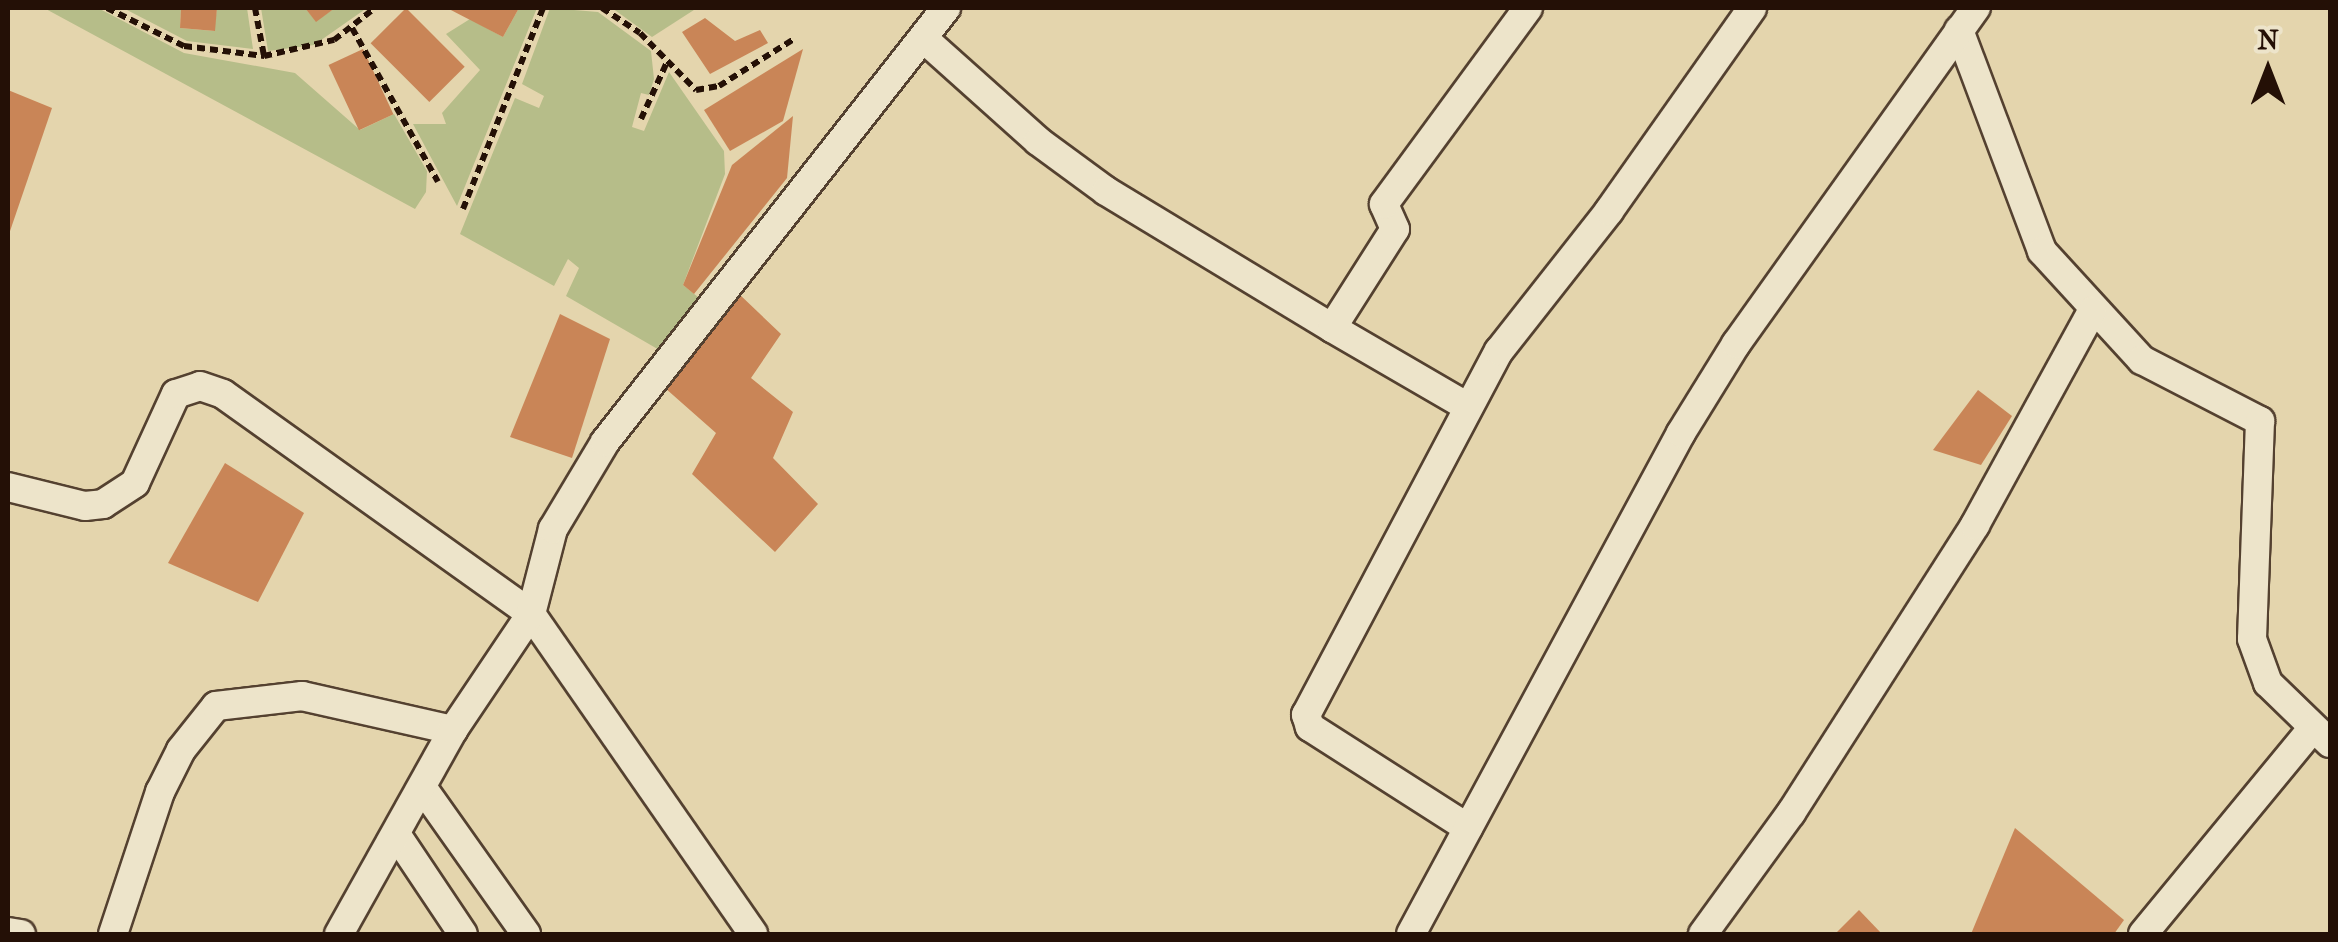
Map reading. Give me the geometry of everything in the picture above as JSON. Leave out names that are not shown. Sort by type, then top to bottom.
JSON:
[{"type":"street","points":[[339,934],[452,730],[530,614],[553,529],[605,442],[946,8]]},
{"type":"street","points":[[1332,328],[1394,229],[1384,204],[1528,8]]},
{"type":"street","points":[[1468,828],[1305,722],[1499,350],[1609,211],[1752,8]]},
{"type":"street","points":[[1968,19],[2024,216],[2042,252],[2092,311],[2142,360],[2260,421],[2252,639],[2268,684],[2322,736],[2143,934]]},
{"type":"street","points":[[1411,934],[1680,433],[1736,344],[1968,19]]},
{"type":"street","points":[[922,38],[1038,141],[1106,191],[1332,328],[1334,335],[1468,407]]},
{"type":"street","points":[[1703,934],[1791,813],[1975,525],[2092,311]]},
{"type":"street","points":[[8,488],[85,506],[121,496],[145,467],[168,404],[187,388],[212,388],[530,614],[752,934]]},
{"type":"street","points":[[113,934],[160,792],[181,750],[216,706],[302,696],[452,730]]},
{"type":"street","points":[[422,786],[526,934]]},
{"type":"street","points":[[396,834],[463,934]]},
{"type":"street","points":[[8,932],[21,934]]},
{"type":"path","points":[[255,8],[264,56]]},
{"type":"path","points":[[111,9],[184,46],[264,56],[311,49],[352,28],[372,8]]},
{"type":"path","points":[[464,209],[543,8]]},
{"type":"path","points":[[602,8],[667,62],[688,87],[704,91],[794,40]]},
{"type":"path","points":[[352,28],[438,182]]},
{"type":"path","points":[[640,119],[667,62]]},
{"type":"green space","points":[[44,8],[98,8],[184,53],[295,73],[360,130],[394,114],[427,171],[426,192],[415,209]]},
{"type":"green space","points":[[181,8],[180,28],[214,31],[217,8],[247,8],[253,49],[187,41],[127,10]]},
{"type":"green space","points":[[261,8],[305,8],[316,21],[335,8],[364,10],[314,45],[268,51]]},
{"type":"green space","points":[[519,8],[537,8],[457,206],[413,124],[446,124],[442,113],[480,70],[446,34],[470,19],[503,37]]},
{"type":"green space","points":[[550,8],[598,12],[651,51],[654,79],[649,95],[641,93],[632,127],[644,131],[669,72],[724,151],[725,174],[683,285],[698,297],[661,351],[566,296],[579,268],[568,259],[554,286],[460,234],[515,98],[539,108],[544,96],[522,84]]},
{"type":"green space","points":[[612,8],[697,8],[652,37]]},
{"type":"building","points":[[181,8],[217,8],[215,31],[180,28]]},
{"type":"building","points":[[305,8],[335,8],[316,22]]},
{"type":"building","points":[[406,8],[465,67],[429,102],[371,43]]},
{"type":"building","points":[[447,8],[519,8],[503,37]]},
{"type":"building","points":[[705,18],[735,41],[760,30],[768,43],[710,74],[682,32]]},
{"type":"building","points":[[363,49],[393,114],[359,130],[329,65]]},
{"type":"building","points":[[803,49],[783,121],[730,151],[704,110]]},
{"type":"building","points":[[8,90],[52,108],[8,237]]},
{"type":"building","points":[[793,116],[787,178],[694,294],[683,285],[732,165]]},
{"type":"building","points":[[738,293],[781,334],[751,378],[793,412],[773,458],[818,504],[775,552],[692,474],[716,433],[665,388]]},
{"type":"building","points":[[560,314],[610,339],[572,458],[510,437]]},
{"type":"building","points":[[1978,390],[2012,416],[1981,465],[1933,450]]},
{"type":"building","points":[[225,463],[304,513],[258,602],[168,563]]},
{"type":"building","points":[[2015,828],[2124,920],[2114,934],[1971,934]]},
{"type":"building","points":[[1859,910],[1882,934],[1835,934]]}]
